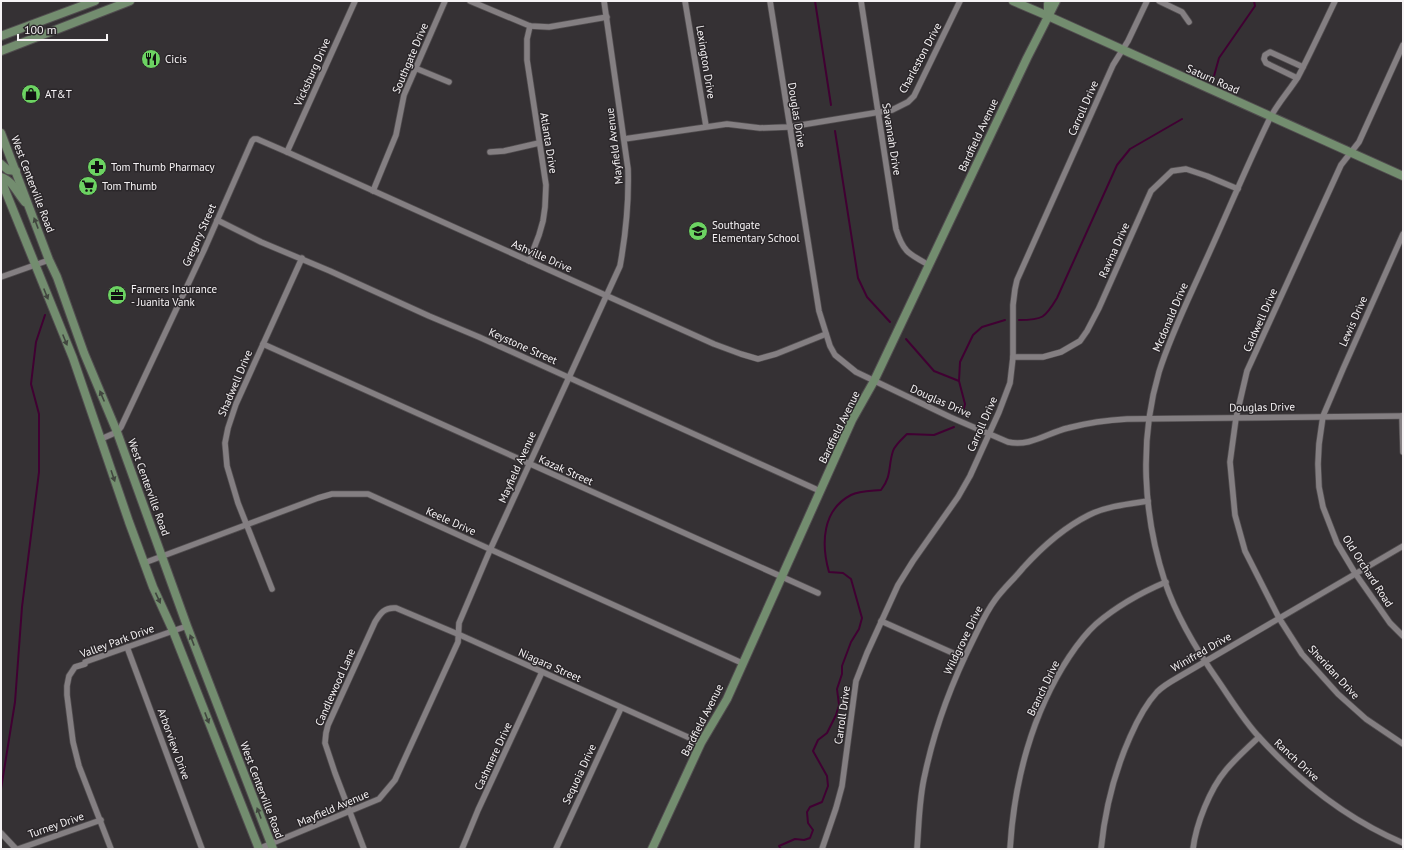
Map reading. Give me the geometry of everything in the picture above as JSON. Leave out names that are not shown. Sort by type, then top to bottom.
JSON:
[{"type":"main road","points":[[1,36],[96,1],[101,12]]},
{"type":"main road","points":[[1,51],[130,1]]},
{"type":"main road","name":"Saturn Road","points":[[1013,1],[1403,176]]},
{"type":"main road","name":"Bardfield Avenue","points":[[1048,16],[1049,1]]},
{"type":"main road","name":"Bardfield Avenue","points":[[652,849],[702,743],[727,699],[852,420],[874,381],[1027,58],[1056,1]]},
{"type":"main road","name":"West Centerville Road","points":[[1,133],[30,206],[49,260],[57,277],[84,353],[117,432],[187,626],[272,847]]},
{"type":"main road","points":[[1,164],[12,171],[16,171]]},
{"type":"main road","points":[[1,177],[6,178],[12,183],[20,197],[30,206]]},
{"type":"main road","points":[[1,180],[73,358],[153,587],[173,631],[259,849]]},
{"type":"main road","points":[[73,358],[84,353]]},
{"type":"street","name":"Vicksburg Drive","points":[[287,152],[355,1]]},
{"type":"street","name":"Southgate Drive","points":[[373,191],[396,135],[404,95],[445,1]]},
{"type":"street","points":[[470,1],[530,26],[549,27],[607,17]]},
{"type":"street","name":"Mayfield Avenue","points":[[259,849],[272,847],[379,799],[396,780],[458,642],[460,635],[458,626],[459,623],[490,550],[620,266],[625,239],[629,193],[628,169],[604,1]]},
{"type":"street","name":"Lexington Drive","points":[[685,1],[706,126]]},
{"type":"street","name":"Douglas Drive","points":[[770,1],[819,311],[826,334],[836,355],[856,372],[950,417],[1008,442],[1025,443],[1066,428],[1107,420],[1402,416]]},
{"type":"street","name":"Savannah Drive","points":[[861,1],[896,229],[900,244],[910,255],[928,265]]},
{"type":"street","name":"Charleston Drive","points":[[624,139],[727,124],[760,128],[789,127],[892,110],[908,102],[914,96],[960,1]]},
{"type":"street","name":"Carroll Drive","points":[[822,849],[842,786],[856,681],[898,585],[958,497],[970,476],[989,434],[1010,384],[1013,357],[1013,305],[1017,280],[1113,65],[1123,50],[1147,1]]},
{"type":"street","points":[[1159,1],[1182,12],[1189,22]]},
{"type":"street","name":"Mcdonald Drive","points":[[1204,661],[1177,610],[1166,582],[1152,533],[1148,501],[1147,447],[1149,419],[1159,374],[1166,353],[1238,189],[1271,117],[1297,78],[1335,1]]},
{"type":"street","name":"Atlanta Drive","points":[[529,261],[540,235],[545,208],[546,185],[527,60],[527,39],[530,26]]},
{"type":"street","name":"Caldwell Drive","points":[[1279,618],[1245,551],[1235,515],[1230,462],[1236,418],[1248,371],[1341,165],[1359,142],[1403,45]]},
{"type":"street","points":[[1297,78],[1266,63],[1264,59],[1265,55],[1270,52],[1303,67]]},
{"type":"street","points":[[415,68],[449,82]]},
{"type":"street","name":"Ashville Drive","points":[[254,139],[287,152],[714,344],[741,354],[758,359],[776,354],[826,334]]},
{"type":"street","name":"Gregory Street","points":[[117,432],[122,427],[254,139]]},
{"type":"street","points":[[490,152],[504,151],[539,143]]},
{"type":"street","name":"Ravina Drive","points":[[1013,357],[1043,357],[1061,352],[1080,341],[1099,308],[1151,191],[1172,171],[1186,169],[1238,189]]},
{"type":"street","name":"Keystone Street","points":[[217,220],[261,242],[302,258],[820,490]]},
{"type":"street","name":"Lewis Drive","points":[[1323,416],[1403,234]]},
{"type":"street","name":"Shadwell Drive","points":[[272,589],[238,503],[228,466],[226,443],[228,428],[236,404],[302,258]]},
{"type":"street","points":[[1,277],[34,264],[49,260]]},
{"type":"street","name":"Kazak Street","points":[[263,344],[818,594]]},
{"type":"street","name":"Old Orchard Road","points":[[1323,416],[1318,458],[1319,487],[1323,508],[1329,525],[1337,543],[1355,573],[1390,623],[1403,636]]},
{"type":"street","points":[[1402,416],[1403,452]]},
{"type":"street","points":[[101,439],[117,432]]},
{"type":"street","name":"Keele Drive","points":[[144,563],[318,498],[332,494],[368,494],[742,663]]},
{"type":"street","name":"Wildgrove Drive","points":[[917,849],[924,775],[932,742],[944,706],[964,658],[982,621],[995,600],[1038,552],[1063,530],[1089,515],[1117,505],[1148,501]]},
{"type":"street","name":"Winifred Drive","points":[[1101,849],[1106,809],[1117,770],[1143,710],[1157,692],[1166,684],[1204,661],[1403,546]]},
{"type":"street","name":"Branch Drive","points":[[1010,849],[1011,825],[1016,793],[1023,764],[1036,726],[1059,673],[1080,641],[1095,625],[1118,606],[1142,592],[1166,582]]},
{"type":"street","name":"Niagara Street","points":[[389,607],[396,608],[460,635],[702,743]]},
{"type":"street","name":"Candlewood Lane","points":[[364,849],[335,774],[325,743],[328,725],[375,622],[381,613],[389,607]]},
{"type":"street","name":"Sheridan Drive","points":[[1279,618],[1302,654],[1338,694],[1366,719],[1403,744]]},
{"type":"street","points":[[881,621],[964,658]]},
{"type":"street","name":"Valley Park Drive","points":[[111,849],[79,766],[73,742],[67,695],[69,676],[75,667],[85,664],[85,662],[187,626]]},
{"type":"street","name":"Arborview Drive","points":[[127,647],[202,849]]},
{"type":"street","name":"Ranch Drive","points":[[1204,661],[1240,714],[1259,738],[1310,786],[1363,822],[1403,843]]},
{"type":"street","name":"Cashmere Drive","points":[[462,849],[478,810],[542,672]]},
{"type":"street","name":"Sequoia Drive","points":[[556,849],[621,708]]},
{"type":"street","points":[[1193,849],[1197,827],[1219,780],[1232,763],[1259,738]]},
{"type":"street","name":"Turney Drive","points":[[17,849],[101,820]]},
{"type":"street","points":[[1,833],[17,849]]},
{"type":"waterway","points":[[815,1],[831,105]]},
{"type":"waterway","points":[[1214,76],[1219,58],[1255,6],[1254,1]]},
{"type":"waterway","points":[[1019,320],[1038,318],[1046,314],[1053,305],[1117,165],[1130,149],[1182,119]]},
{"type":"waterway","points":[[835,131],[858,278],[867,297],[890,322]]},
{"type":"waterway","points":[[1,789],[15,702],[22,607],[39,472],[39,414],[31,384],[36,342],[45,315]]},
{"type":"waterway","points":[[963,413],[965,404],[959,381],[960,362],[973,335],[982,327],[1005,320]]},
{"type":"waterway","points":[[906,339],[934,371],[959,381]]},
{"type":"waterway","points":[[781,849],[779,846],[795,839],[804,840],[810,838],[813,830],[808,823],[807,812],[810,807],[822,802],[828,786],[827,776],[813,751],[818,740],[827,733],[836,715],[839,705],[837,689],[842,674],[842,666],[851,642],[859,629],[862,618],[851,579],[843,573],[829,572],[825,550],[826,529],[829,519],[834,509],[841,501],[851,495],[881,490],[887,480],[894,449],[907,434],[934,435],[954,427]]},
{"type":"place","name":"Cicis","points":[[151,59]]},
{"type":"place","name":"AT&T","points":[[31,94]]},
{"type":"place","name":"Tom Thumb Pharmacy","points":[[97,167]]},
{"type":"place","name":"Tom Thumb","points":[[88,186]]},
{"type":"place","name":"Southgate Elementary School","points":[[698,231]]},
{"type":"place","name":"Farmers Insurance - Juanita Vank","points":[[117,295]]}]
